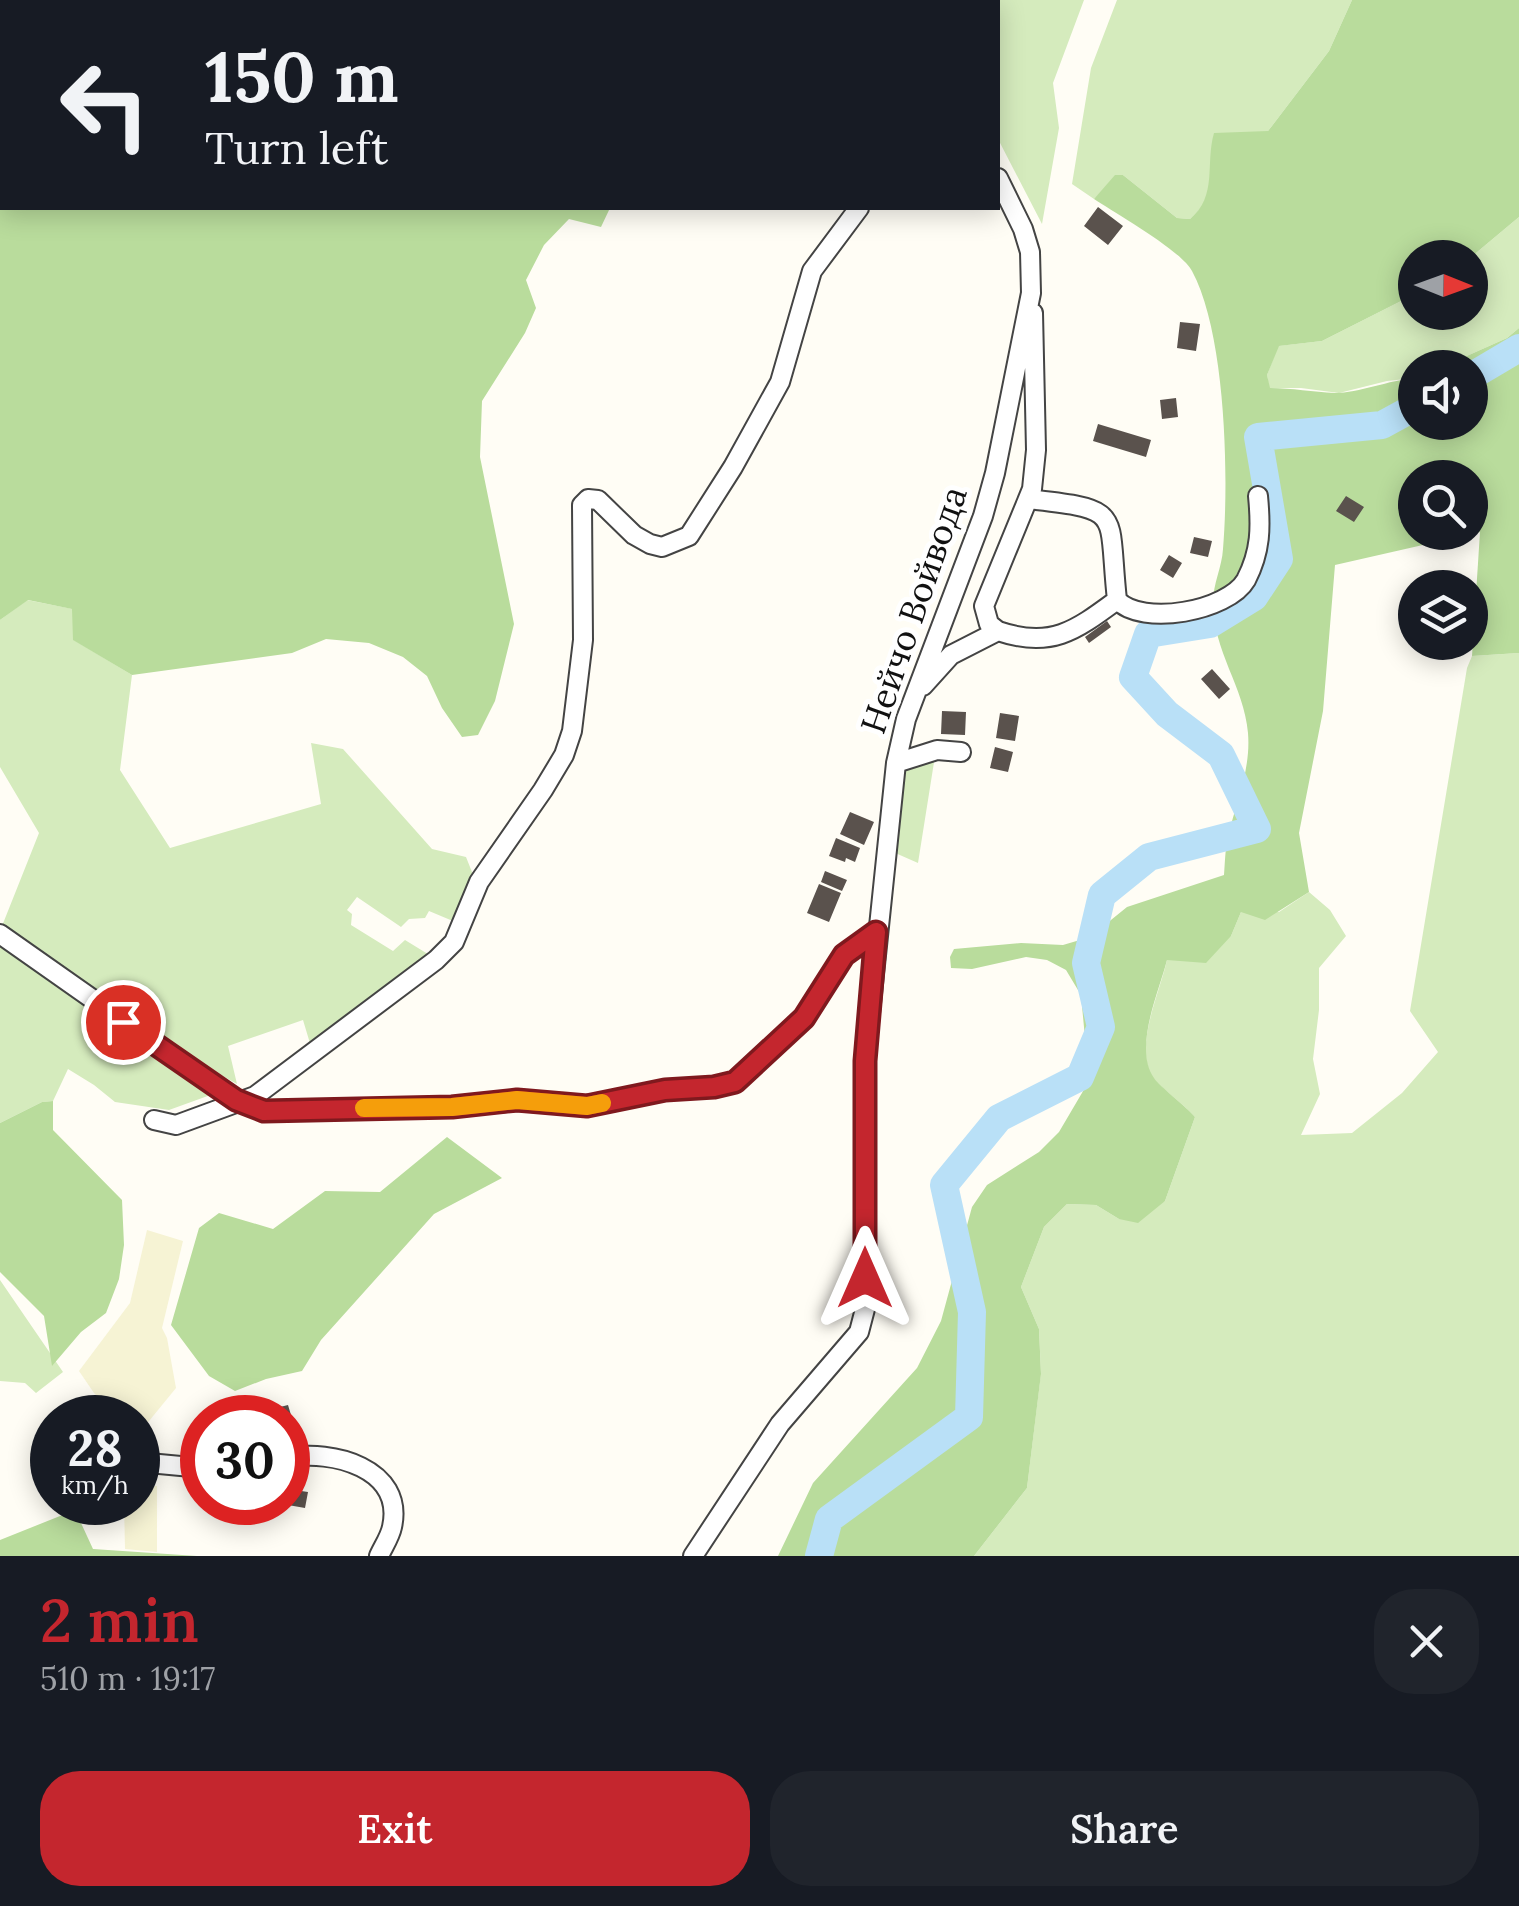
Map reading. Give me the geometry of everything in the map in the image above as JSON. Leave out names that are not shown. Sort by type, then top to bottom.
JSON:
[{"type":"street","name":"Нейчо Войвода","points":[[693,1556],[780,1424],[859,1332],[864,1309],[865,1061],[896,763],[916,694],[984,516],[1030,293],[1030,252],[1000,187]]},
{"type":"street","points":[[154,1120],[176,1126],[236,1100],[255,1096],[436,960],[454,942],[479,882],[543,790],[564,755],[572,731],[584,640],[582,505],[588,499],[598,500],[634,535],[650,544],[662,547],[690,536],[780,382],[812,272],[858,210]]},
{"type":"street","points":[[1030,293],[1035,330],[1036,450],[1028,499],[984,606],[988,624],[998,632],[1018,638],[1048,639],[1067,634],[1117,600]]},
{"type":"street","points":[[1028,499],[1097,509],[1107,518],[1117,600],[1137,611],[1172,613],[1209,605],[1233,594],[1244,583],[1262,541],[1258,496]]},
{"type":"street","points":[[916,694],[950,655],[998,632]]},
{"type":"street","points":[[896,763],[937,750],[961,752]]},
{"type":"street","points":[[0,934],[236,1100],[264,1111],[452,1107],[517,1100],[587,1106],[665,1090],[735,1082],[804,1018],[844,955],[876,932]]},
{"type":"street","points":[[310,1454],[336,1457],[378,1476],[392,1502],[392,1526],[380,1556]]},
{"type":"shaded area","points":[[147,1230],[183,1241],[162,1328],[176,1388],[160,1408],[160,1395],[96,1395],[79,1371],[130,1303]]},
{"type":"shaded area","points":[[124,1525],[157,1525],[157,1552],[125,1549]]},
{"type":"green space","points":[[1000,0],[1084,0],[1053,83],[1059,128],[1042,224],[1000,143]]},
{"type":"green space","points":[[1117,0],[1352,0],[1329,51],[1268,131],[1210,175],[1205,200],[1190,219],[1177,218],[1123,175],[1094,199],[1072,184],[1091,68]]},
{"type":"green space","points":[[1352,0],[1519,0],[1519,217],[1488,243],[1398,240],[1398,303],[1322,341],[1279,346],[1267,375],[1270,388],[1335,393],[1398,381],[1398,440],[1488,440],[1488,350],[1480,350],[1519,328],[1519,653],[1488,655],[1488,570],[1478,570],[1479,550],[1488,550],[1488,460],[1398,460],[1401,550],[1335,565],[1323,711],[1299,833],[1309,892],[1265,920],[1241,912],[1231,936],[1206,963],[1167,960],[1147,1036],[1148,1066],[1157,1082],[1195,1117],[1165,1201],[1138,1223],[1119,1219],[1096,1205],[1067,1204],[1044,1227],[1021,1287],[1039,1329],[1041,1374],[1027,1488],[974,1556],[778,1556],[813,1483],[917,1368],[941,1321],[972,1207],[987,1185],[1039,1152],[1059,1132],[1089,1081],[1081,995],[1066,970],[1047,960],[1026,957],[972,969],[951,968],[954,949],[1021,943],[1063,945],[1090,937],[1127,907],[1224,875],[1227,842],[1245,773],[1248,733],[1214,620],[1213,595],[1225,519],[1225,446],[1212,331],[1203,298],[1186,263],[1094,199],[1115,175],[1123,175],[1177,218],[1190,219],[1208,190],[1214,133],[1268,131],[1329,51]]},
{"type":"green space","points":[[0,210],[609,210],[601,227],[569,219],[544,245],[526,280],[536,308],[525,333],[482,401],[480,457],[514,624],[495,701],[478,735],[462,737],[427,676],[403,657],[369,643],[326,639],[292,653],[132,675],[73,640],[72,609],[28,600],[0,620]]},
{"type":"green space","points":[[1519,217],[1519,328],[1507,338],[1480,350],[1398,350],[1398,380],[1339,393],[1269,388],[1267,375],[1278,346],[1322,341],[1398,303],[1398,330],[1488,330],[1488,243]]},
{"type":"green space","points":[[27,600],[73,609],[74,640],[132,675],[120,770],[170,848],[321,804],[311,743],[343,749],[432,849],[466,857],[476,882],[460,924],[429,911],[425,918],[409,919],[401,927],[357,897],[347,910],[352,914],[351,925],[393,951],[405,940],[436,959],[312,1050],[303,1020],[228,1046],[237,1084],[182,1053],[2,926],[39,833],[0,767],[0,620]]},
{"type":"green space","points":[[1519,653],[1519,1556],[974,1556],[1027,1488],[1041,1373],[1039,1329],[1021,1287],[1044,1227],[1067,1204],[1096,1205],[1119,1219],[1165,1201],[1195,1117],[1156,1082],[1148,1066],[1147,1036],[1167,960],[1231,936],[1241,912],[1279,912],[1309,892],[1330,910],[1346,936],[1319,968],[1313,1059],[1320,1094],[1301,1135],[1352,1133],[1402,1093],[1438,1052],[1410,1011],[1467,668],[1470,660],[1488,660],[1488,655]]},
{"type":"green space","points":[[935,756],[918,863],[893,852],[904,767]]},
{"type":"green space","points":[[0,940],[216,1093],[169,1110],[115,1102],[68,1069],[53,1101],[42,1102],[0,1123]]},
{"type":"green space","points":[[53,1101],[53,1130],[122,1200],[124,1245],[119,1279],[106,1313],[81,1332],[52,1366],[44,1316],[0,1272],[0,1123],[42,1102]]},
{"type":"green space","points":[[447,1137],[502,1178],[434,1214],[321,1340],[302,1371],[235,1391],[209,1376],[171,1325],[199,1228],[219,1213],[273,1229],[325,1191],[380,1192]]},
{"type":"green space","points":[[0,1280],[63,1372],[36,1393],[25,1383],[0,1381]]},
{"type":"green space","points":[[38,1525],[82,1525],[93,1549],[197,1556],[0,1556],[0,1540]]},
{"type":"building","points":[[1098,207],[1123,226],[1108,245],[1084,226]]},
{"type":"building","points":[[1180,322],[1200,324],[1196,351],[1177,348]]},
{"type":"building","points":[[1176,398],[1178,417],[1162,419],[1160,400]]},
{"type":"building","points":[[1098,424],[1151,440],[1146,457],[1093,441]]},
{"type":"building","points":[[1346,496],[1364,507],[1354,522],[1336,511]]},
{"type":"building","points":[[1194,537],[1212,541],[1208,557],[1190,553]]},
{"type":"building","points":[[1169,555],[1182,563],[1173,578],[1160,570]]},
{"type":"building","points":[[1107,621],[1111,627],[1089,643],[1085,637]]},
{"type":"building","points":[[1212,669],[1230,689],[1219,699],[1201,679]]},
{"type":"building","points":[[942,711],[966,712],[965,735],[941,734]]},
{"type":"building","points":[[1000,713],[1019,716],[1015,741],[996,738]]},
{"type":"building","points":[[995,747],[1013,752],[1008,772],[990,768]]},
{"type":"building","points":[[850,812],[874,822],[864,845],[840,834]]},
{"type":"building","points":[[836,838],[860,848],[855,862],[829,856]]},
{"type":"building","points":[[825,871],[847,880],[842,891],[821,882]]},
{"type":"building","points":[[819,884],[841,893],[829,922],[807,913]]},
{"type":"waterway","points":[[1488,366],[1519,348]]},
{"type":"waterway","points":[[819,1556],[829,1519],[969,1417],[972,1312],[944,1185],[999,1118],[1080,1077],[1101,1027],[1086,963],[1102,895],[1149,857],[1257,829],[1221,755],[1167,714],[1133,677],[1148,634],[1210,624],[1254,597],[1279,559],[1258,437],[1382,425],[1398,416]]},
{"type":"slow traffic","points":[[364,1108],[452,1107],[517,1100],[587,1106],[602,1103]]},
{"type":"route","points":[[123,1022],[236,1100],[264,1111],[452,1107],[517,1100],[587,1106],[665,1090],[735,1082],[804,1018],[844,955],[876,932],[865,1061],[865,1278]]}]
